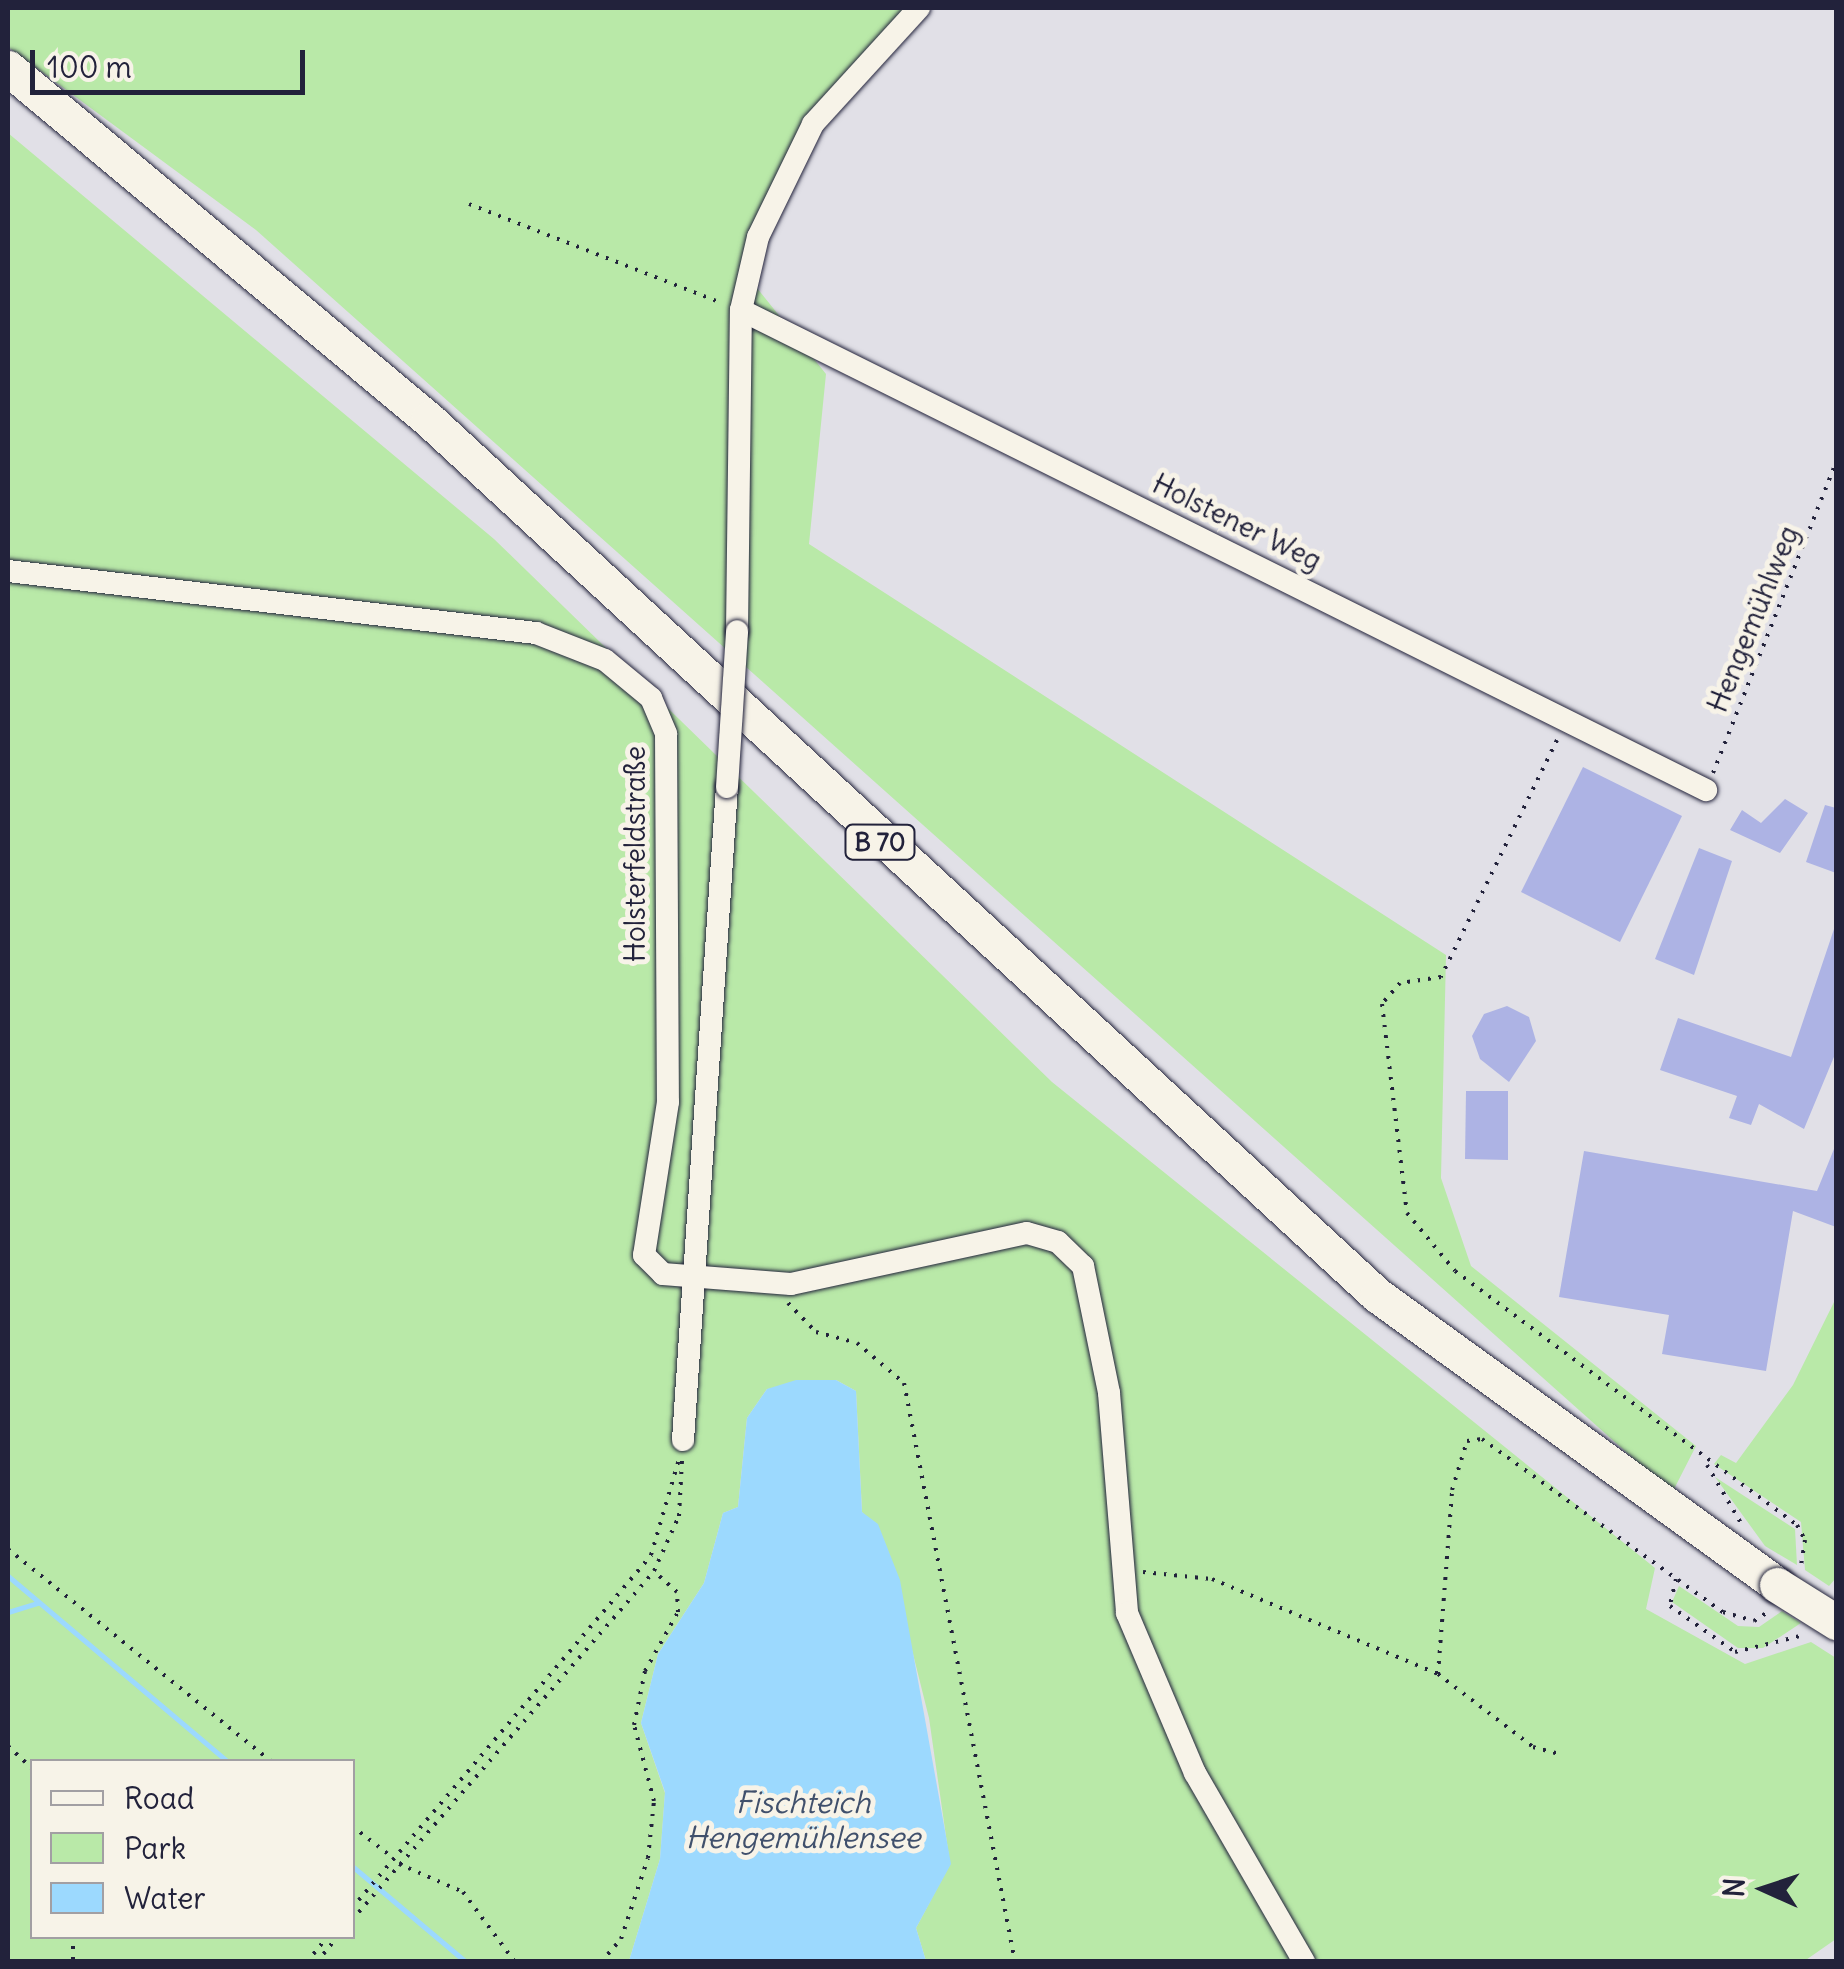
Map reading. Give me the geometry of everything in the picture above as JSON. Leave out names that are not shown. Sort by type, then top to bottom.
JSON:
[{"type":"main road","name":"B 70","points":[[8,68],[400,395],[1377,1295],[1544,1425],[1777,1585],[1825,1629]]},
{"type":"street","points":[[682,1440],[737,630],[740,310],[790,160],[919,8]]},
{"type":"street","name":"Holstener Weg","points":[[740,310],[1568,718],[1706,790]]},
{"type":"street","name":"Holsterfeldstraße","points":[[8,570],[536,633],[606,660],[651,698],[666,734],[668,1102],[644,1255],[663,1274],[695,1278]]},
{"type":"street","points":[[695,1278],[770,1285],[988,1237],[1058,1242],[1083,1266],[1094,1304],[1124,1574],[1146,1669],[1194,1773],[1304,1962]]},
{"type":"path","points":[[469,204],[740,310]]},
{"type":"path","name":"Hengemühlweg","points":[[1706,790],[1836,462]]},
{"type":"path","points":[[1568,718],[1441,978],[1400,982],[1382,1004],[1399,1187],[1421,1240],[1707,1464],[1753,1540]]},
{"type":"path","points":[[770,1285],[816,1332],[857,1344],[904,1383],[1015,1962]]},
{"type":"path","points":[[355,1917],[654,1571],[678,1516],[682,1440]]},
{"type":"path","points":[[355,1905],[651,1556],[670,1512],[682,1440]]},
{"type":"path","points":[[1438,1674],[1452,1490],[1466,1440],[1499,1447],[1572,1506]]},
{"type":"path","points":[[8,1550],[268,1759]]},
{"type":"path","points":[[601,1962],[621,1939],[648,1858],[654,1800],[634,1725],[645,1671],[678,1612],[677,1592],[654,1571]]},
{"type":"path","points":[[1124,1574],[1212,1578],[1438,1674],[1533,1747],[1562,1755]]},
{"type":"path","points":[[1676,1579],[1670,1606],[1736,1652],[1825,1629]]},
{"type":"path","points":[[8,1746],[30,1766]]},
{"type":"path","points":[[355,1828],[400,1864],[463,1892],[515,1962]]},
{"type":"path","points":[[307,1962],[326,1939]]},
{"type":"path","points":[[317,1962],[336,1939]]},
{"type":"green space","points":[[8,8],[915,8],[838,90],[745,273],[826,374],[809,544],[1446,955],[1441,1178],[1471,1266],[1696,1446],[1672,1493],[256,230],[8,47]]},
{"type":"green space","points":[[8,133],[494,539],[1052,1082],[1655,1568],[1646,1609],[1745,1664],[1811,1642],[1836,1658],[1836,1939],[1803,1962],[926,1961],[916,1928],[950,1864],[929,1718],[887,1550],[862,1512],[856,1391],[836,1380],[767,1389],[747,1418],[738,1507],[723,1513],[704,1583],[658,1654],[641,1723],[665,1793],[660,1859],[629,1961],[8,1961]]},
{"type":"green space","points":[[1836,1298],[1836,1578],[1829,1586],[1805,1570],[1801,1522],[1714,1464],[1721,1455],[1736,1463],[1793,1385]]},
{"type":"green space","points":[[1715,1477],[1795,1529],[1797,1565],[1765,1546]]},
{"type":"green space","points":[[1679,1586],[1738,1626],[1759,1627],[1782,1611],[1801,1623],[1763,1648],[1738,1648],[1672,1602]]},
{"type":"water","name":"Fischteich Hengemühlensee","points":[[796,1380],[836,1380],[856,1391],[862,1512],[878,1524],[900,1580],[951,1864],[916,1928],[926,1961],[629,1961],[660,1859],[665,1792],[641,1723],[658,1654],[704,1583],[723,1513],[738,1507],[747,1418],[767,1389]]},
{"type":"building","points":[[1583,767],[1682,816],[1620,942],[1521,892]]},
{"type":"building","points":[[1785,799],[1808,813],[1780,853],[1730,830],[1742,810],[1761,823]]},
{"type":"building","points":[[1825,805],[1836,808],[1836,873],[1806,862]]},
{"type":"building","points":[[1699,848],[1732,861],[1694,975],[1655,959]]},
{"type":"building","points":[[1834,929],[1836,1052],[1804,1129],[1759,1104],[1751,1125],[1729,1118],[1737,1096],[1660,1070],[1678,1018],[1791,1057]]},
{"type":"building","points":[[1507,1006],[1529,1017],[1536,1041],[1509,1082],[1480,1059],[1472,1036],[1484,1014]]},
{"type":"building","points":[[1466,1091],[1508,1091],[1508,1160],[1465,1159]]},
{"type":"building","points":[[1836,1144],[1836,1227],[1793,1211],[1766,1371],[1662,1354],[1669,1315],[1559,1297],[1584,1151],[1817,1191]]},
{"type":"waterway","points":[[8,1576],[224,1759]]},
{"type":"waterway","points":[[8,1612],[38,1603]]},
{"type":"waterway","points":[[355,1869],[466,1962]]}]
